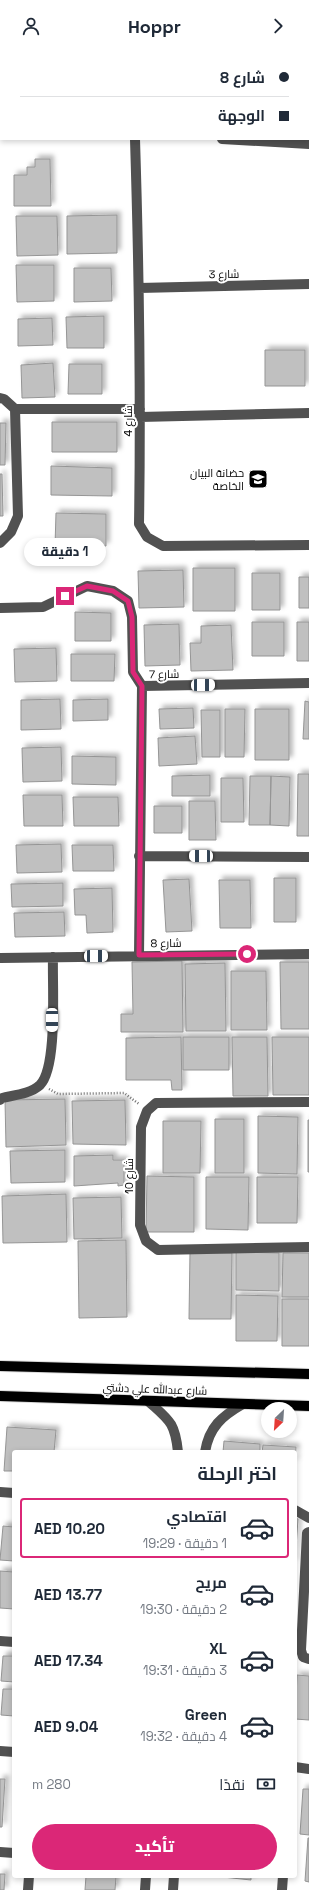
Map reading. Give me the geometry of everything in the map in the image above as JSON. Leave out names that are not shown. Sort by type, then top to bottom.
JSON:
[{"type":"main road","name":"شارع عبدالله علي دشتي","points":[[0,1367],[14,1366],[309,1374]]},
{"type":"main road","name":"شارع عبدالله علي دشتي","points":[[0,1396],[309,1406]]},
{"type":"street","name":"شارع 4","points":[[135,140],[139,288],[140,413],[138,524],[147,538],[163,546],[309,545]]},
{"type":"street","points":[[250,140],[307,142]]},
{"type":"street","name":"شارع 3","points":[[139,288],[309,284]]},
{"type":"street","points":[[0,398],[4,399],[15,409],[140,413],[309,413]]},
{"type":"street","points":[[0,543],[11,532],[18,516],[15,409]]},
{"type":"street","points":[[0,608],[43,607],[87,586],[113,591],[128,601],[132,617],[133,672],[142,686]]},
{"type":"street","name":"شارع 7","points":[[139,955],[142,686],[309,683]]},
{"type":"street","points":[[139,856],[309,857]]},
{"type":"street","name":"شارع 8","points":[[0,958],[139,955],[309,954]]},
{"type":"street","points":[[0,1100],[2,1098],[30,1092],[40,1084],[47,1074],[51,1059],[52,957]]},
{"type":"street","points":[[147,1111],[156,1103],[309,1102]]},
{"type":"street","name":"شارع 10","points":[[147,1111],[141,1127],[140,1225],[146,1241],[158,1250],[309,1247]]},
{"type":"street","points":[[148,1401],[171,1421],[177,1438],[178,1450]]},
{"type":"street","points":[[206,1450],[211,1432],[225,1414],[243,1404]]},
{"type":"street","points":[[0,1492],[12,1493]]},
{"type":"street","points":[[297,1511],[309,1518]]},
{"type":"street","points":[[309,1532],[307,1533],[301,1650],[303,1657],[309,1659]]},
{"type":"street","points":[[0,1640],[12,1642]]},
{"type":"street","points":[[0,1751],[12,1752]]},
{"type":"street","points":[[297,1768],[309,1768]]},
{"type":"street","points":[[0,1852],[12,1853]]},
{"type":"street","points":[[28,1890],[29,1878]]},
{"type":"street","points":[[145,1890],[146,1878]]},
{"type":"street","points":[[173,1890],[174,1878]]},
{"type":"street","points":[[282,1890],[283,1878]]},
{"type":"path","points":[[40,1084],[58,1094],[124,1093],[147,1111]]},
{"type":"building","points":[[35,159],[50,159],[51,206],[14,206],[14,175],[27,175],[27,167],[35,167]]},
{"type":"building","points":[[117,215],[117,253],[67,254],[67,216]]},
{"type":"building","points":[[16,216],[57,216],[58,255],[17,256]]},
{"type":"building","points":[[16,265],[54,265],[54,301],[17,302]]},
{"type":"building","points":[[74,268],[111,268],[112,301],[74,302]]},
{"type":"building","points":[[104,316],[104,348],[67,348],[66,317]]},
{"type":"building","points":[[52,318],[53,345],[18,346],[18,319]]},
{"type":"building","points":[[265,350],[305,350],[305,386],[265,386]]},
{"type":"building","points":[[53,363],[55,397],[22,398],[21,365]]},
{"type":"building","points":[[69,364],[102,364],[102,394],[68,394]]},
{"type":"building","points":[[52,422],[117,422],[117,452],[52,452]]},
{"type":"building","points":[[0,423],[6,423],[5,465],[0,465]]},
{"type":"building","points":[[51,466],[112,468],[112,496],[51,495]]},
{"type":"building","points":[[0,474],[2,474],[3,516],[0,516]]},
{"type":"building","points":[[56,513],[106,514],[106,546],[55,546]]},
{"type":"building","points":[[193,568],[235,568],[235,611],[193,611]]},
{"type":"building","points":[[183,570],[184,607],[139,608],[138,571]]},
{"type":"building","points":[[252,573],[280,573],[280,610],[252,610]]},
{"type":"building","points":[[299,577],[309,577],[309,608],[299,608]]},
{"type":"building","points":[[75,612],[111,613],[111,641],[75,641]]},
{"type":"building","points":[[252,622],[284,622],[284,656],[252,656]]},
{"type":"building","points":[[297,622],[309,622],[309,661],[297,661]]},
{"type":"building","points":[[179,624],[180,665],[145,666],[144,625]]},
{"type":"building","points":[[231,625],[233,670],[191,671],[190,643],[201,643],[201,626]]},
{"type":"building","points":[[56,648],[57,681],[15,682],[14,649]]},
{"type":"building","points":[[71,654],[115,654],[114,681],[71,681]]},
{"type":"building","points":[[60,699],[61,729],[21,730],[21,700]]},
{"type":"building","points":[[108,699],[108,720],[73,721],[73,700]]},
{"type":"building","points":[[305,701],[309,702],[309,739],[303,739]]},
{"type":"building","points":[[193,708],[194,728],[160,729],[159,709]]},
{"type":"building","points":[[225,709],[245,709],[244,757],[225,757]]},
{"type":"building","points":[[255,709],[289,709],[289,760],[255,760]]},
{"type":"building","points":[[201,710],[220,710],[220,757],[202,757]]},
{"type":"building","points":[[195,736],[197,764],[159,766],[158,738]]},
{"type":"building","points":[[61,747],[62,781],[23,782],[22,748]]},
{"type":"building","points":[[72,756],[116,757],[116,785],[72,784]]},
{"type":"building","points":[[298,774],[309,774],[309,836],[297,836]]},
{"type":"building","points":[[210,775],[210,796],[172,796],[172,776]]},
{"type":"building","points":[[250,776],[271,776],[270,825],[249,825]]},
{"type":"building","points":[[271,776],[290,777],[289,826],[270,825]]},
{"type":"building","points":[[221,778],[243,778],[244,822],[221,822]]},
{"type":"building","points":[[23,795],[62,795],[63,826],[24,826]]},
{"type":"building","points":[[73,797],[118,797],[119,826],[74,826]]},
{"type":"building","points":[[189,801],[215,801],[216,840],[189,840]]},
{"type":"building","points":[[154,806],[182,806],[182,833],[154,833]]},
{"type":"building","points":[[61,844],[62,872],[17,873],[16,845]]},
{"type":"building","points":[[72,845],[113,845],[114,871],[73,871]]},
{"type":"building","points":[[274,878],[296,878],[296,922],[274,922]]},
{"type":"building","points":[[189,879],[192,931],[166,932],[163,880]]},
{"type":"building","points":[[219,880],[250,880],[251,928],[220,928]]},
{"type":"building","points":[[63,883],[63,906],[12,907],[11,884]]},
{"type":"building","points":[[112,888],[113,932],[87,933],[86,915],[75,915],[74,889]]},
{"type":"building","points":[[64,912],[65,936],[15,937],[14,913]]},
{"type":"building","points":[[182,961],[183,1032],[121,1032],[121,1014],[133,1014],[132,962]]},
{"type":"building","points":[[280,962],[309,962],[309,1029],[281,1029]]},
{"type":"building","points":[[225,963],[226,1031],[186,1031],[185,964]]},
{"type":"building","points":[[231,971],[266,971],[267,1030],[231,1030]]},
{"type":"building","points":[[181,1037],[182,1090],[172,1090],[171,1080],[126,1080],[126,1038]]},
{"type":"building","points":[[183,1037],[229,1037],[229,1070],[183,1070]]},
{"type":"building","points":[[232,1037],[267,1037],[268,1096],[233,1096]]},
{"type":"building","points":[[272,1037],[309,1037],[309,1095],[273,1095]]},
{"type":"building","points":[[65,1099],[66,1145],[6,1147],[5,1100]]},
{"type":"building","points":[[125,1100],[126,1145],[73,1144],[72,1101]]},
{"type":"building","points":[[258,1116],[298,1117],[297,1174],[258,1173]]},
{"type":"building","points":[[215,1119],[244,1119],[244,1173],[215,1173]]},
{"type":"building","points":[[309,1120],[309,1172],[308,1172]]},
{"type":"building","points":[[163,1121],[201,1121],[200,1173],[163,1173]]},
{"type":"building","points":[[65,1150],[65,1182],[11,1183],[10,1151]]},
{"type":"building","points":[[113,1155],[113,1160],[124,1160],[124,1185],[118,1186],[118,1183],[74,1186],[74,1156]]},
{"type":"building","points":[[147,1176],[194,1177],[194,1232],[146,1232]]},
{"type":"building","points":[[206,1177],[249,1177],[248,1230],[206,1229]]},
{"type":"building","points":[[257,1177],[298,1177],[297,1223],[257,1223]]},
{"type":"building","points":[[66,1194],[67,1242],[3,1243],[2,1196]]},
{"type":"building","points":[[121,1197],[122,1238],[74,1239],[73,1198]]},
{"type":"building","points":[[126,1240],[127,1317],[79,1318],[78,1241]]},
{"type":"building","points":[[190,1252],[232,1253],[231,1319],[189,1319]]},
{"type":"building","points":[[236,1252],[279,1253],[279,1291],[236,1290]]},
{"type":"building","points":[[283,1253],[309,1253],[309,1297],[282,1297]]},
{"type":"building","points":[[236,1295],[278,1296],[277,1341],[236,1341]]},
{"type":"building","points":[[282,1299],[309,1299],[309,1346],[282,1346]]},
{"type":"building","points":[[7,1427],[56,1430],[54,1450],[12,1450],[12,1471],[4,1471]]},
{"type":"building","points":[[224,1441],[260,1444],[260,1450],[223,1450]]},
{"type":"building","points":[[263,1445],[296,1447],[296,1450],[262,1450]]},
{"type":"building","points":[[3,1526],[12,1527],[12,1561],[0,1560]]},
{"type":"building","points":[[0,1571],[12,1572],[12,1609],[0,1608]]},
{"type":"building","points":[[3,1656],[12,1656],[12,1682],[1,1681]]},
{"type":"building","points":[[297,1675],[309,1676],[309,1720],[297,1719]]},
{"type":"building","points":[[3,1689],[12,1689],[12,1716],[1,1715]]},
{"type":"building","points":[[0,1779],[5,1779],[2,1827],[0,1827]]},
{"type":"building","points":[[303,1789],[309,1789],[309,1835],[300,1834]]},
{"type":"building","points":[[309,1838],[309,1882],[305,1881]]},
{"type":"building","points":[[0,1874],[5,1874],[4,1890],[0,1890]]},
{"type":"building","points":[[86,1878],[116,1878],[115,1890],[85,1890]]},
{"type":"building","points":[[232,1878],[251,1878],[251,1880]]},
{"type":"place","name":"حضانة البيان الخاصة","points":[[258,479]]},
{"type":"route","points":[[65,596],[87,586],[113,591],[128,601],[132,617],[133,672],[142,686],[139,955],[247,954]]}]
